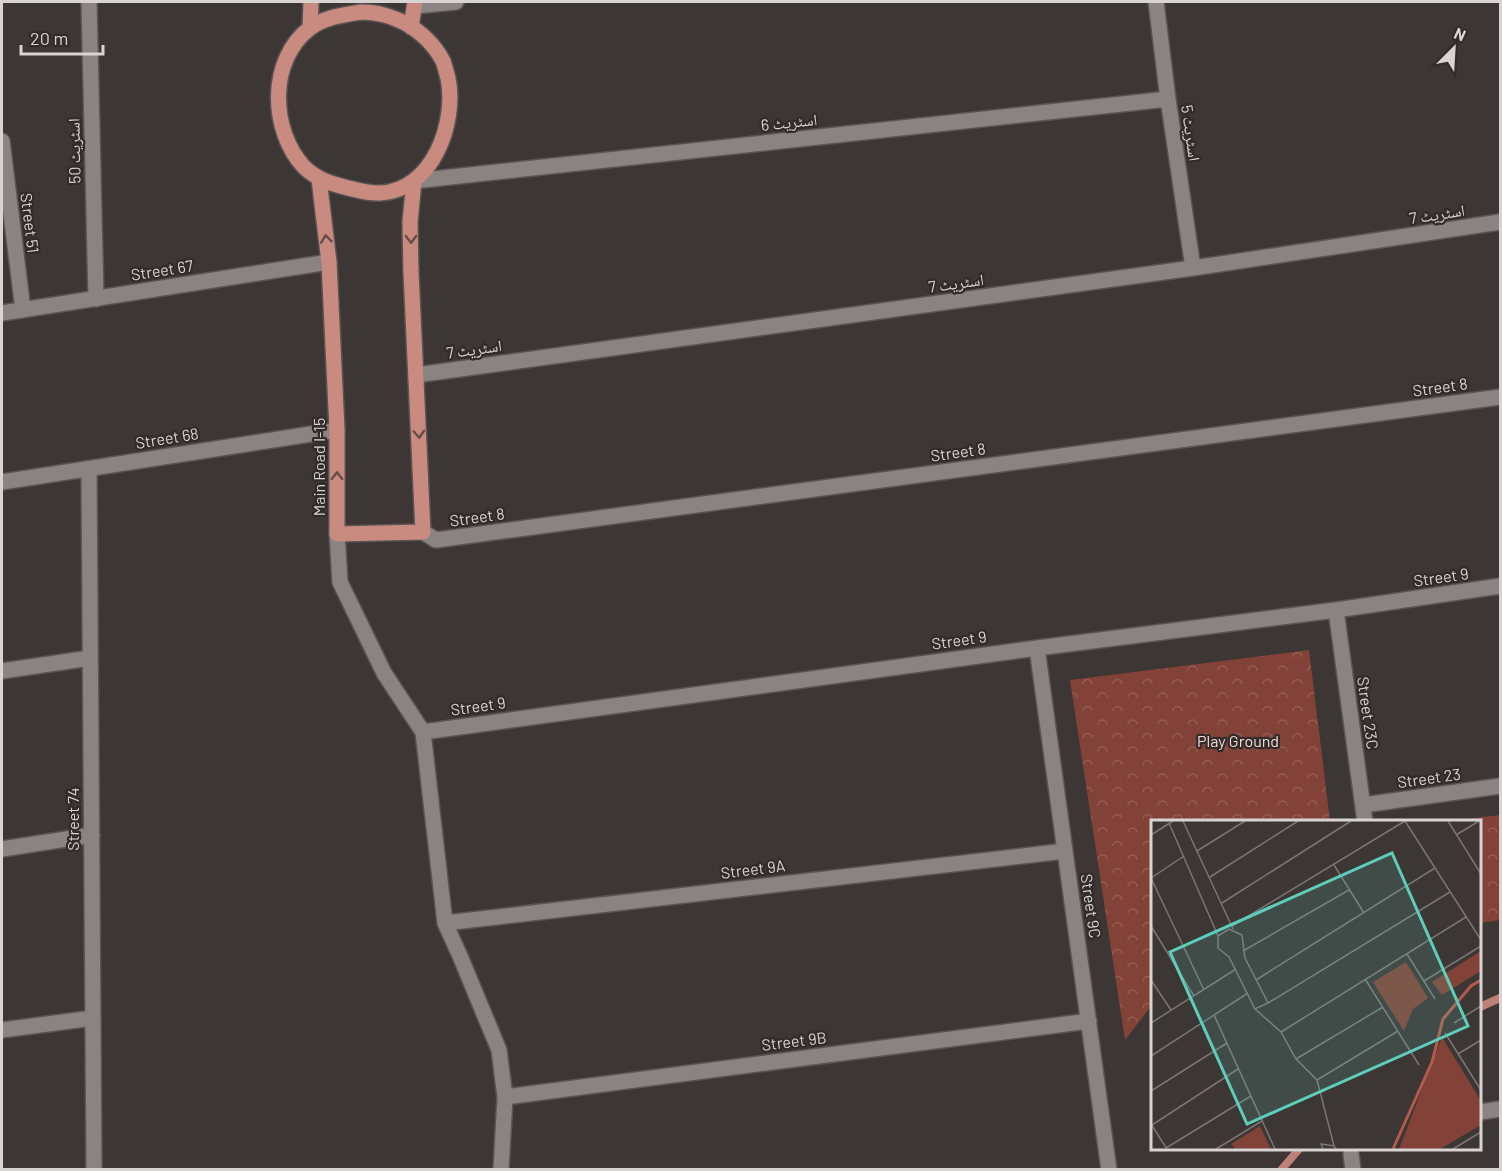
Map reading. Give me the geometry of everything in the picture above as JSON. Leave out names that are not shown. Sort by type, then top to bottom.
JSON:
[{"type":"main road","points":[[310,28],[311,2]]},
{"type":"main road","points":[[411,27],[415,4]]},
{"type":"main road","points":[[375,12],[392,17],[411,27],[425,36],[436,49],[444,63],[450,88],[449,115],[440,147],[431,162],[414,181],[395,190],[381,193],[358,190],[319,179],[305,168],[291,149],[282,127],[278,99],[280,81],[286,60],[297,40],[310,28],[325,20],[345,14],[375,12]]},
{"type":"main road","name":"Main Road I-15","points":[[319,179],[329,262],[338,430],[337,534],[423,532]]},
{"type":"main road","points":[[414,181],[410,222],[423,532]]},
{"type":"street","name":"اسٹریٹ 50","points":[[89,2],[96,299]]},
{"type":"street","points":[[415,4],[456,2]]},
{"type":"street","name":"اسٹریٹ 5","points":[[1156,2],[1193,268]]},
{"type":"street","name":"اسٹریٹ 6","points":[[414,181],[1168,99]]},
{"type":"street","name":"Street 51","points":[[2,141],[23,310]]},
{"type":"street","name":"اسٹریٹ 7","points":[[416,375],[1193,268],[1500,222]]},
{"type":"street","name":"Street 67","points":[[2,313],[329,262]]},
{"type":"street","name":"Street 8","points":[[423,532],[436,540],[1500,397]]},
{"type":"street","name":"Street 68","points":[[2,482],[338,430]]},
{"type":"street","name":"Street 74","points":[[89,469],[94,1170]]},
{"type":"street","points":[[337,534],[340,582],[384,672],[423,732],[445,923],[499,1050],[505,1097],[501,1170]]},
{"type":"street","name":"Street 9","points":[[423,732],[1500,586]]},
{"type":"street","name":"Street 23C","points":[[1336,610],[1365,820]]},
{"type":"street","name":"Street 9C","points":[[1037,648],[1109,1170]]},
{"type":"street","points":[[2,672],[90,658]]},
{"type":"street","name":"Street 23","points":[[1363,805],[1500,786]]},
{"type":"street","points":[[2,849],[92,835]]},
{"type":"street","name":"Street 9A","points":[[445,923],[1065,851]]},
{"type":"street","points":[[2,1030],[93,1018]]},
{"type":"street","name":"Street 9B","points":[[505,1097],[1089,1021]]},
{"type":"street","points":[[1481,1112],[1500,1109]]},
{"type":"green space","name":"Play Ground","points":[[1309,650],[1330,820],[1151,820],[1151,1006],[1125,1040],[1070,680]]},
{"type":"green space","points":[[1500,815],[1500,920],[1481,923],[1481,820],[1458,820]]},
{"type":"waterway","points":[[1481,1007],[1500,998]]},
{"type":"waterway","points":[[1281,1170],[1298,1150]]}]
